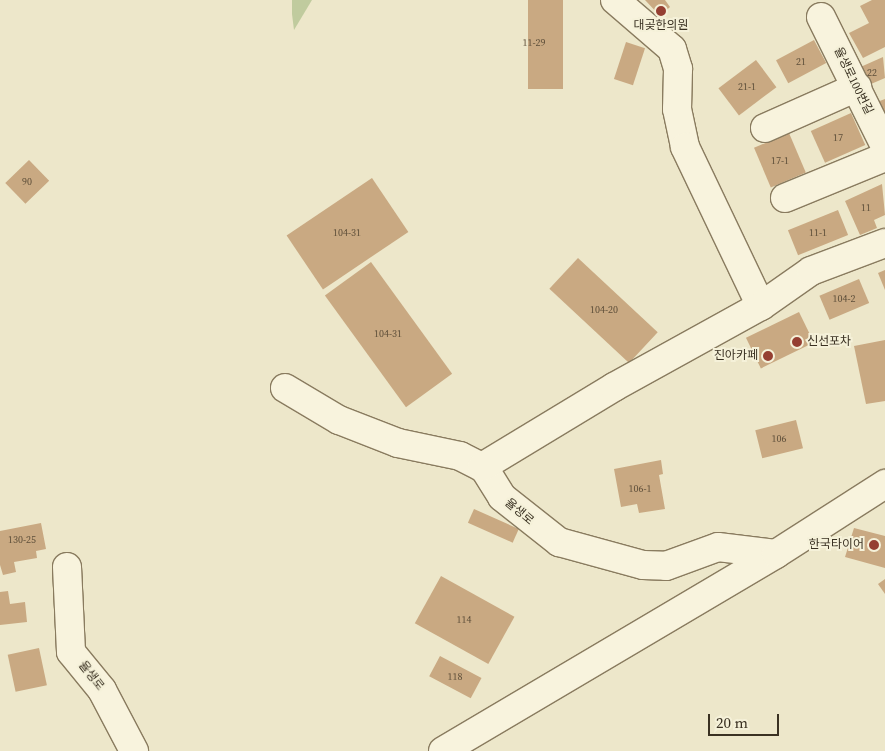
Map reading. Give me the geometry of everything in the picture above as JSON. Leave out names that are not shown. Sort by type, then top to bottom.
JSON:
[{"type":"street","points":[[615,0],[672,49],[678,69],[677,109],[685,147],[761,306]]},
{"type":"street","name":"율생로100번길","points":[[821,17],[885,146]]},
{"type":"street","points":[[766,128],[857,87]]},
{"type":"street","points":[[785,198],[885,157]]},
{"type":"street","points":[[482,467],[614,387],[761,306],[811,271],[885,242]]},
{"type":"street","name":"율생로","points":[[285,388],[339,420],[398,442],[460,456],[482,467],[502,497],[530,522],[559,542],[643,565],[666,566],[718,548],[776,554]]},
{"type":"street","points":[[443,751],[776,554],[885,484]]},
{"type":"street","name":"율생로","points":[[67,567],[71,652],[102,690],[134,751]]},
{"type":"green space","points":[[292,0],[312,0],[294,30],[292,14]]},
{"type":"building","points":[[528,0],[563,0],[563,89],[528,89]]},
{"type":"building","name":"대곶한의원","points":[[645,0],[665,0],[670,7],[660,16]]},
{"type":"building","points":[[872,0],[885,0],[885,47],[863,58],[849,33],[869,23],[860,6]]},
{"type":"building","points":[[814,40],[826,63],[788,83],[776,60]]},
{"type":"building","points":[[626,42],[645,48],[633,85],[614,79]]},
{"type":"building","points":[[883,57],[885,78],[864,87],[856,69]]},
{"type":"building","points":[[756,60],[776,87],[739,115],[718,88]]},
{"type":"building","points":[[885,99],[885,121],[877,102]]},
{"type":"building","points":[[851,113],[865,145],[825,163],[811,131]]},
{"type":"building","points":[[789,133],[806,173],[771,187],[754,148]]},
{"type":"building","points":[[29,160],[49,181],[25,204],[5,183]]},
{"type":"building","points":[[372,178],[408,232],[323,289],[287,236]]},
{"type":"building","points":[[882,184],[885,215],[874,220],[877,228],[860,235],[845,201]]},
{"type":"building","points":[[838,210],[848,235],[798,255],[788,230]]},
{"type":"building","points":[[578,258],[658,332],[629,363],[549,289]]},
{"type":"building","points":[[371,262],[452,374],[406,407],[325,296]]},
{"type":"building","points":[[885,270],[885,290],[878,273]]},
{"type":"building","points":[[859,279],[869,303],[830,320],[819,296]]},
{"type":"building","points":[[799,312],[814,343],[761,368],[746,338]]},
{"type":"building","points":[[885,340],[885,401],[866,404],[854,346]]},
{"type":"building","points":[[796,420],[803,448],[762,458],[755,430]]},
{"type":"building","points":[[661,460],[663,474],[659,475],[665,509],[639,513],[637,504],[621,507],[614,469]]},
{"type":"building","points":[[474,509],[519,529],[513,543],[468,523]]},
{"type":"building","points":[[41,523],[46,549],[36,551],[37,558],[14,562],[16,572],[3,575],[0,565],[0,531]]},
{"type":"building","points":[[854,528],[885,536],[885,568],[845,557]]},
{"type":"building","points":[[441,576],[514,617],[488,664],[415,623]]},
{"type":"building","points":[[885,579],[885,594],[878,584]]},
{"type":"building","points":[[8,591],[10,604],[25,602],[27,622],[0,625],[0,592]]},
{"type":"building","points":[[39,648],[47,685],[16,692],[8,655]]},
{"type":"building","points":[[440,656],[481,678],[471,698],[429,676]]},
{"type":"place","name":"대곶한의원","points":[[661,11]]},
{"type":"place","name":"신선포차","points":[[797,342]]},
{"type":"place","name":"진아카페","points":[[768,356]]},
{"type":"place","name":"한국타이어","points":[[874,545]]}]
